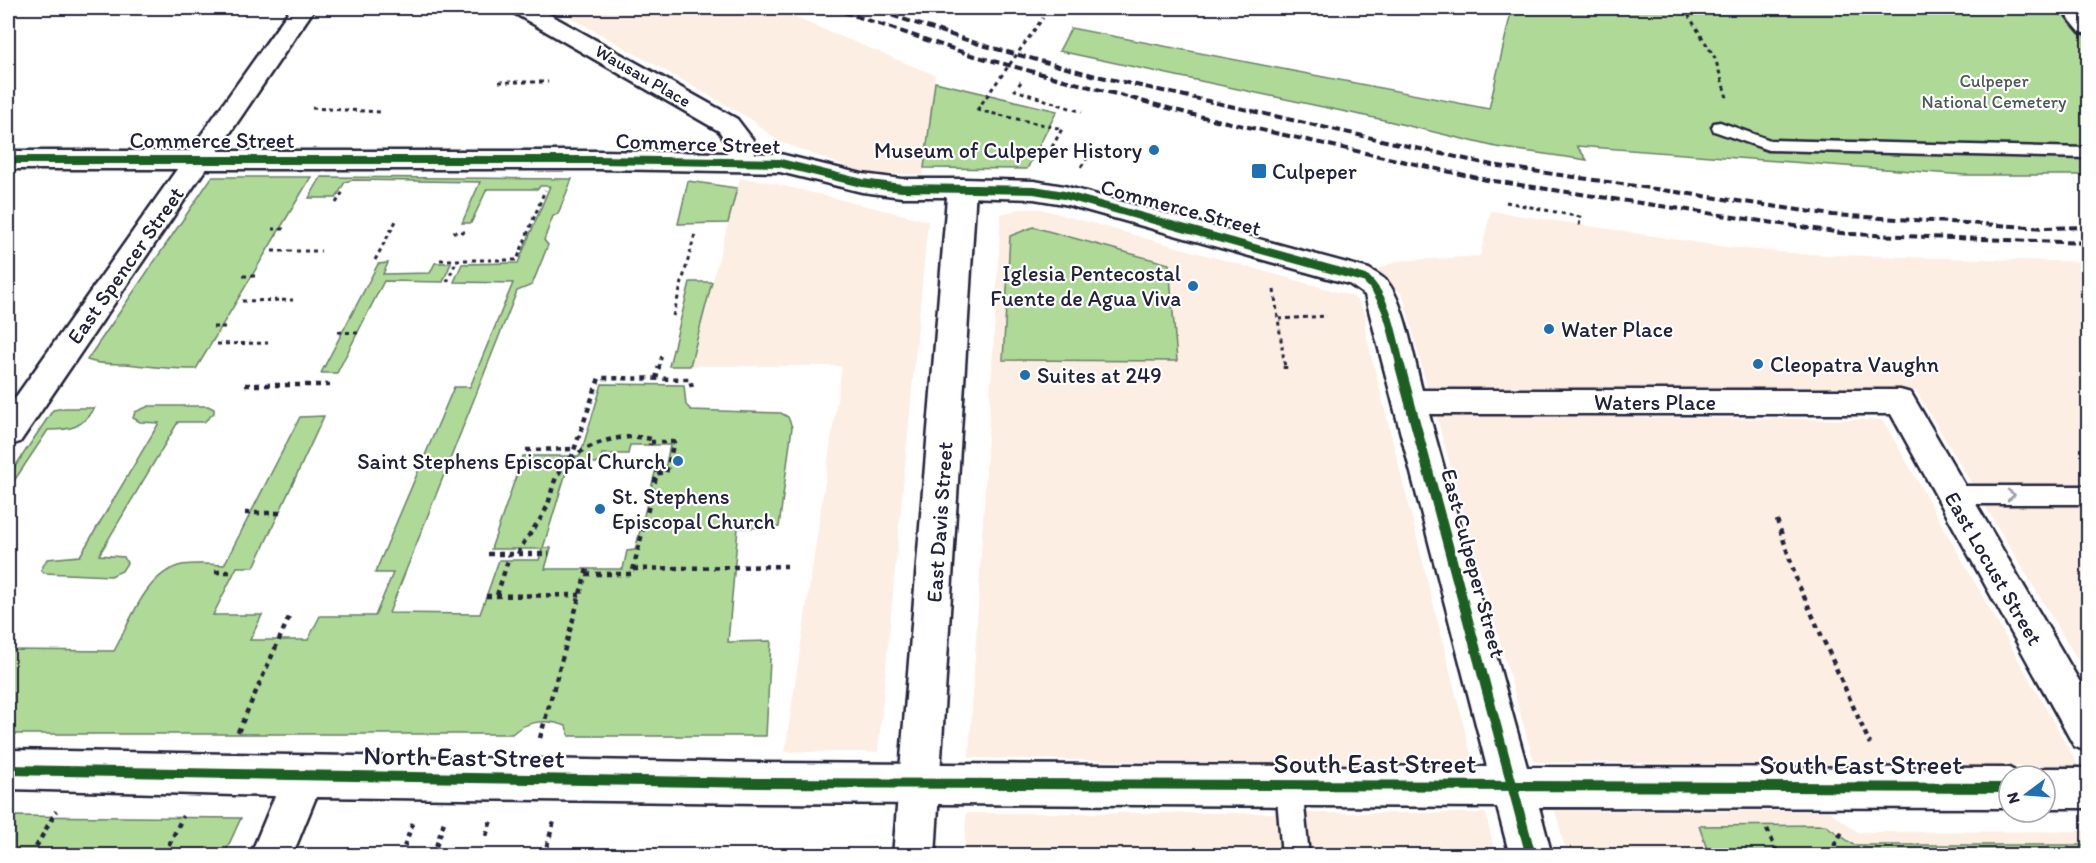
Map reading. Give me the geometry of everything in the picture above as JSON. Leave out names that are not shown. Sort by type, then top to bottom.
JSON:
[{"type":"street","name":"East Spencer Street","points":[[8,433],[303,8]]},
{"type":"street","name":"Wausau Place","points":[[522,8],[728,125],[740,140],[743,162]]},
{"type":"street","points":[[2071,8],[2088,27]]},
{"type":"street","name":"Commerce Street","points":[[8,160],[596,160],[780,163],[862,183],[902,188],[1034,190],[1064,195],[1359,276],[1372,283]]},
{"type":"street","name":"East Davis Street","points":[[914,855],[962,188]]},
{"type":"street","name":"East Culpeper Street","points":[[1372,283],[1381,295],[1411,402],[1531,855]]},
{"type":"street","name":"Waters Place","points":[[1411,402],[1900,402]]},
{"type":"street","name":"East Locust Street","points":[[1900,402],[2088,733]]},
{"type":"street","name":"North East Street","points":[[8,770],[303,778],[920,785]]},
{"type":"street","points":[[271,855],[303,778]]},
{"type":"street","name":"South East Street","points":[[920,785],[1997,788]]},
{"type":"street","points":[[2057,788],[2088,788]]},
{"type":"lane","points":[[1720,127],[1768,145],[2088,153]]},
{"type":"lane","points":[[1953,495],[2088,495]]},
{"type":"lane","points":[[1289,786],[1296,855]]},
{"type":"path","points":[[1684,8],[1715,58],[1742,135]]},
{"type":"path","points":[[1043,18],[977,110],[1062,129],[1051,149]]},
{"type":"path","points":[[499,82],[548,82]]},
{"type":"path","points":[[1021,82],[1015,90],[1083,112]]},
{"type":"path","points":[[312,108],[350,108],[380,112]]},
{"type":"path","points":[[440,260],[517,260],[546,187]]},
{"type":"path","points":[[1506,202],[1580,217],[1579,228]]},
{"type":"path","points":[[375,260],[396,221]]},
{"type":"path","points":[[272,229],[285,229]]},
{"type":"path","points":[[453,232],[467,232]]},
{"type":"path","points":[[673,316],[695,234]]},
{"type":"path","points":[[272,251],[321,251]]},
{"type":"path","points":[[447,282],[457,260]]},
{"type":"path","points":[[243,276],[257,276]]},
{"type":"path","points":[[1274,290],[1285,369]]},
{"type":"path","points":[[242,301],[293,300]]},
{"type":"path","points":[[1279,319],[1327,316]]},
{"type":"path","points":[[213,327],[227,327]]},
{"type":"path","points":[[338,332],[358,333]]},
{"type":"path","points":[[217,344],[268,343]]},
{"type":"path","points":[[656,379],[662,354]]},
{"type":"path","points":[[571,459],[598,378],[690,379],[693,392]]},
{"type":"path","points":[[245,385],[331,385]]},
{"type":"path","points":[[518,554],[526,534],[546,508],[553,483],[571,459],[599,444],[630,436],[647,437],[651,439],[650,443],[674,442],[666,473],[657,473],[632,574],[586,572],[539,742]]},
{"type":"path","points":[[526,450],[575,449]]},
{"type":"path","points":[[245,513],[281,513]]},
{"type":"path","points":[[1777,520],[1797,581],[1870,745]]},
{"type":"path","points":[[488,554],[549,554]]},
{"type":"path","points":[[497,595],[510,554]]},
{"type":"path","points":[[633,569],[787,566]]},
{"type":"path","points":[[215,572],[235,572]]},
{"type":"path","points":[[486,596],[580,595]]},
{"type":"path","points":[[234,740],[290,615]]},
{"type":"path","points":[[36,847],[57,810]]},
{"type":"path","points":[[169,845],[186,811]]},
{"type":"path","points":[[401,855],[417,811]]},
{"type":"path","points":[[544,855],[556,812]]},
{"type":"path","points":[[1763,817],[1776,850]]},
{"type":"path","points":[[1835,855],[1834,844],[1843,830]]},
{"type":"path","points":[[433,855],[440,834]]},
{"type":"shaded area","points":[[554,8],[771,8],[935,75],[923,175],[863,173],[778,141],[749,118]]},
{"type":"shaded area","points":[[740,178],[764,181],[928,221],[878,752],[785,752],[842,366],[690,366]]},
{"type":"shaded area","points":[[1020,209],[1041,209],[1352,296],[1358,301],[1366,315],[1365,330],[1474,767],[969,758],[1001,214]]},
{"type":"shaded area","points":[[1491,211],[1726,247],[1802,254],[2088,262],[2088,677],[1916,391],[1427,387],[1403,295],[1376,270],[1397,261],[1480,256]]},
{"type":"shaded area","points":[[1436,415],[1883,420],[2079,767],[2057,767],[2057,764],[1997,764],[1997,766],[1534,762]]},
{"type":"shaded area","points":[[1555,811],[1829,811],[1858,832],[2088,831],[2088,855],[1567,855]]},
{"type":"shaded area","points":[[966,813],[1486,813],[1495,855],[964,856]]},
{"type":"green space","name":"Culpeper National Cemetery","points":[[1512,8],[2088,8],[2088,175],[1965,175],[1577,146],[1587,160],[1496,147],[1384,120],[1059,51],[1071,28],[1489,109]]},
{"type":"green space","points":[[935,82],[1057,111],[1027,169],[924,168]]},
{"type":"green space","points":[[212,177],[311,177],[196,369],[101,363],[87,360]]},
{"type":"green space","points":[[321,177],[572,179],[558,214],[553,216],[544,240],[548,245],[532,285],[517,291],[389,613],[480,614],[499,560],[539,560],[542,549],[491,549],[523,456],[580,456],[602,384],[684,385],[686,405],[691,410],[781,413],[788,417],[792,427],[779,527],[738,528],[728,642],[771,641],[766,736],[569,736],[566,726],[552,722],[531,723],[512,734],[8,734],[8,650],[114,651],[140,600],[158,578],[182,565],[224,565],[300,417],[324,416],[254,567],[237,567],[213,615],[262,615],[250,640],[308,640],[320,616],[375,616],[393,573],[375,573],[454,387],[470,387],[513,283],[454,282],[462,264],[518,263],[550,186],[540,186],[538,189],[487,189],[471,223],[462,223],[480,182],[353,180],[345,182],[336,198],[309,198]],"holes":[[[630,445],[670,445],[665,469],[656,469],[635,550],[627,551],[623,569],[545,569],[551,548],[543,548],[569,463],[599,463],[602,454],[628,454]]]},
{"type":"green space","points":[[688,181],[737,188],[728,223],[678,224]]},
{"type":"green space","points":[[1033,227],[1169,264],[1177,361],[1003,360],[1010,236]]},
{"type":"green space","points":[[388,263],[383,274],[430,273],[435,263],[451,263],[443,282],[384,281],[337,373],[321,373],[378,264]]},
{"type":"green space","points":[[690,282],[712,282],[690,366],[669,366]]},
{"type":"green space","points":[[149,406],[208,406],[214,409],[214,413],[204,422],[178,422],[99,555],[124,557],[127,563],[122,571],[111,576],[44,573],[41,570],[47,559],[80,556],[159,423],[140,422],[133,418],[135,412]]},
{"type":"green space","points":[[94,408],[80,424],[48,430],[8,490],[8,477],[53,410]]},
{"type":"green space","points":[[8,816],[241,818],[224,855],[8,856]]},
{"type":"green space","points":[[1825,825],[1854,845],[2088,845],[2088,855],[1709,855],[1699,826]]},
{"type":"railway","points":[[832,8],[971,55],[1194,115],[1487,180],[1848,234],[2088,243]]},
{"type":"railway","points":[[869,8],[982,45],[1092,75],[1492,165],[1833,215],[2046,228],[2088,227]]},
{"type":"cycle path","points":[[8,160],[596,160],[780,163],[862,183],[902,188],[1034,190],[1064,195],[1366,279],[1377,289],[1384,306],[1531,856]]},
{"type":"cycle path","points":[[8,770],[758,783],[1997,788]]},
{"type":"place","name":"Museum of Culpeper History","points":[[1154,150]]},
{"type":"place","name":"Culpeper","points":[[1259,171]]},
{"type":"place","name":"Iglesia Pentecostal Fuente de Agua Viva","points":[[1193,286]]},
{"type":"place","name":"Water Place","points":[[1549,329]]},
{"type":"place","name":"Cleopatra Vaughn","points":[[1758,364]]},
{"type":"place","name":"Suites at 249","points":[[1025,375]]},
{"type":"place","name":"Saint Stephens Episcopal Church","points":[[678,461]]},
{"type":"place","name":"St. Stephens Episcopal Church","points":[[600,509]]}]
